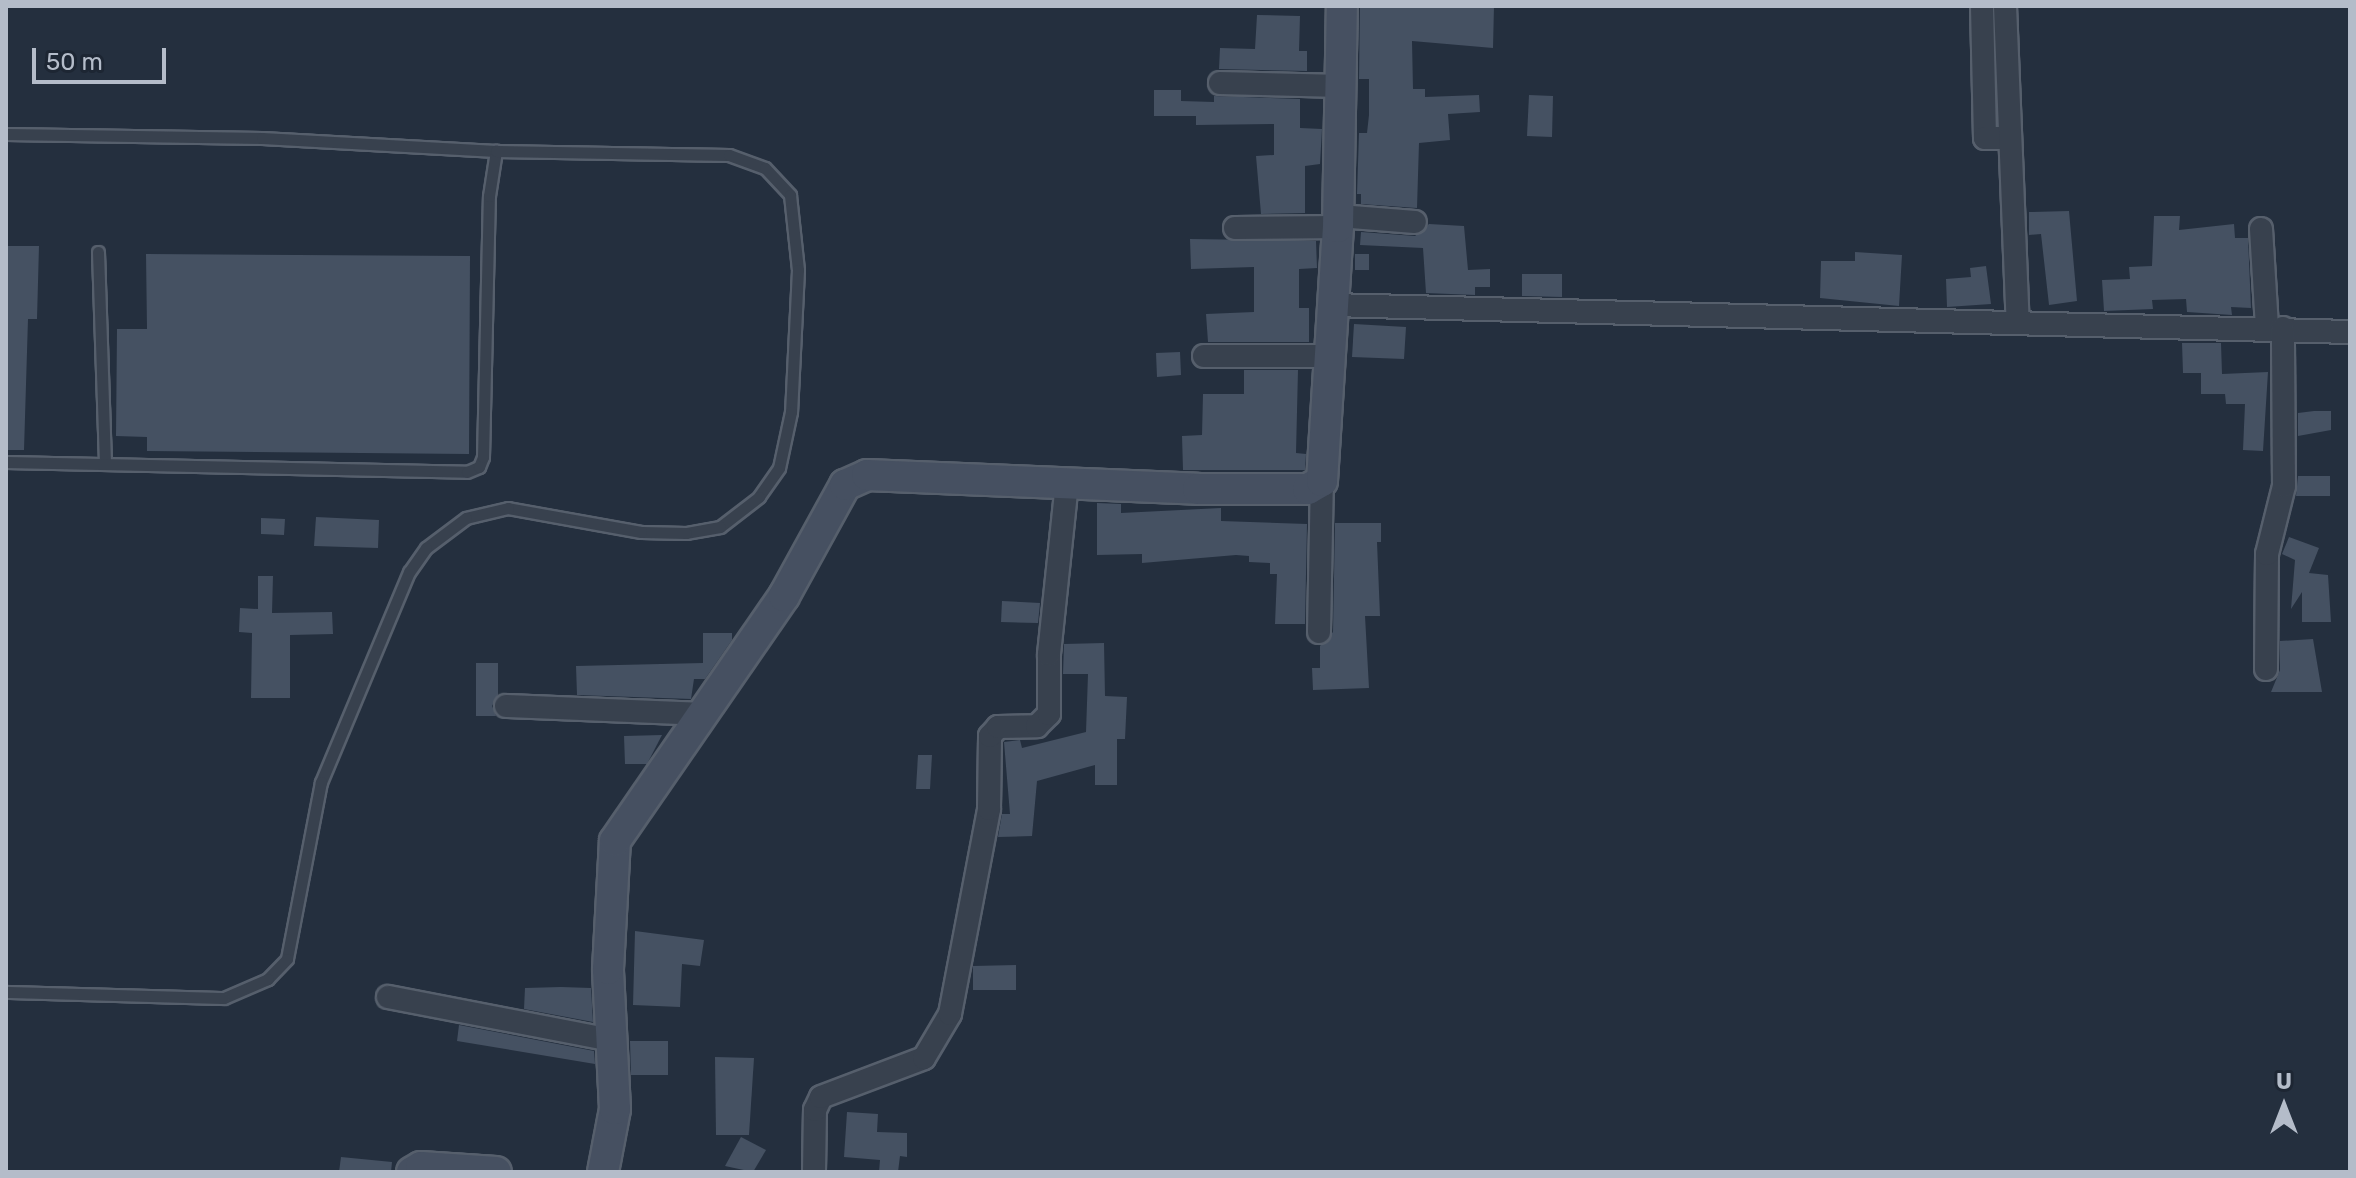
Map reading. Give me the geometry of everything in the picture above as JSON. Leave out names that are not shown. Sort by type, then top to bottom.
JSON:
[{"type":"street","points":[[1319,632],[1322,481],[1338,222],[1342,6]]},
{"type":"street","points":[[1982,6],[1985,138],[2009,138]]},
{"type":"street","points":[[2005,6],[2018,323]]},
{"type":"street","points":[[1220,83],[1341,86]]},
{"type":"street","points":[[1235,228],[1338,222],[1415,222]]},
{"type":"street","points":[[2261,229],[2275,327],[2281,513],[2271,536],[2266,669]]},
{"type":"street","points":[[1332,305],[2275,327],[2350,332]]},
{"type":"street","points":[[1204,356],[1330,356]]},
{"type":"street","points":[[603,1172],[615,1109],[609,891],[615,841],[639,800],[706,714],[784,596],[831,507],[856,477],[1308,489],[1322,481]]},
{"type":"street","points":[[814,1172],[815,1110],[821,1097],[924,1058],[938,1042],[950,1014],[989,809],[990,736],[998,727],[1037,726],[1049,714],[1049,654],[1067,484]]},
{"type":"street","points":[[506,706],[706,714]]},
{"type":"street","points":[[388,997],[611,1040]]},
{"type":"street","points":[[412,1172],[421,1167],[486,1171]]},
{"type":"lane","points":[[6,134],[262,138],[496,151],[729,155],[765,168],[790,195],[798,241],[798,318],[791,412],[772,484],[720,527],[686,533],[641,532],[508,508],[466,518],[426,548],[403,586],[321,782],[308,829],[290,948],[268,979],[224,998],[6,992]]},
{"type":"lane","points":[[6,462],[467,472],[479,467],[489,196],[496,151]]},
{"type":"lane","points":[[98,252],[105,462]]},
{"type":"building","points":[[1360,6],[1494,6],[1493,48],[1412,41],[1413,89],[1425,89],[1425,97],[1479,95],[1480,112],[1448,114],[1450,140],[1419,143],[1417,208],[1361,204],[1361,194],[1357,194],[1359,133],[1367,133],[1369,115],[1369,79],[1359,79]]},
{"type":"building","points":[[1257,15],[1300,16],[1299,51],[1307,51],[1307,71],[1219,69],[1220,48],[1255,49]]},
{"type":"building","points":[[1154,90],[1181,90],[1181,101],[1214,102],[1214,96],[1300,99],[1300,128],[1322,129],[1320,164],[1305,166],[1305,213],[1261,214],[1256,156],[1274,155],[1274,124],[1196,125],[1196,116],[1154,116]]},
{"type":"building","points":[[1529,95],[1553,96],[1552,137],[1527,136]]},
{"type":"building","points":[[2069,211],[2077,301],[2049,305],[2041,234],[2029,235],[2029,212]]},
{"type":"building","points":[[2154,216],[2180,216],[2179,230],[2234,224],[2235,238],[2248,238],[2251,308],[2231,307],[2232,315],[2187,312],[2186,299],[2152,300],[2153,309],[2104,311],[2102,280],[2130,279],[2129,267],[2152,266]]},
{"type":"building","points":[[1429,224],[1464,226],[1468,270],[1490,269],[1490,287],[1475,287],[1475,295],[1426,293],[1423,248],[1360,245],[1361,232],[1415,236]]},
{"type":"building","points":[[1190,239],[1316,241],[1317,268],[1299,269],[1299,308],[1309,308],[1309,342],[1208,342],[1206,314],[1254,312],[1254,267],[1191,269]]},
{"type":"building","points":[[6,246],[39,246],[37,319],[28,319],[24,450],[6,450]]},
{"type":"building","points":[[1855,252],[1902,255],[1899,306],[1820,298],[1821,261],[1855,261]]},
{"type":"building","points":[[146,254],[470,256],[469,454],[147,451],[147,437],[116,436],[117,329],[147,329]]},
{"type":"building","points":[[1355,254],[1369,254],[1369,270],[1355,270]]},
{"type":"building","points":[[1986,266],[1991,304],[1947,307],[1946,279],[1971,277],[1970,268]]},
{"type":"building","points":[[1522,274],[1562,274],[1562,297],[1522,296]]},
{"type":"building","points":[[1354,324],[1406,327],[1404,359],[1352,357]]},
{"type":"building","points":[[2182,343],[2221,343],[2222,374],[2268,372],[2263,451],[2243,450],[2245,404],[2226,404],[2225,394],[2201,394],[2201,373],[2183,373]]},
{"type":"building","points":[[1180,352],[1181,375],[1157,377],[1156,353]]},
{"type":"building","points":[[1244,370],[1298,370],[1296,453],[1306,454],[1305,470],[1183,470],[1182,436],[1202,435],[1203,394],[1244,394]]},
{"type":"building","points":[[2331,411],[2331,430],[2298,436],[2298,413]]},
{"type":"building","points":[[2298,476],[2330,476],[2330,496],[2296,496]]},
{"type":"building","points":[[1097,503],[1121,504],[1121,513],[1221,508],[1221,521],[1307,524],[1305,624],[1275,624],[1277,574],[1270,574],[1270,563],[1249,562],[1249,556],[1142,563],[1142,554],[1097,555]]},
{"type":"building","points":[[316,517],[379,520],[378,548],[314,546]]},
{"type":"building","points":[[261,518],[285,519],[284,535],[261,534]]},
{"type":"building","points":[[1335,523],[1381,523],[1381,542],[1377,542],[1380,616],[1365,616],[1369,688],[1313,690],[1312,668],[1320,668],[1320,646],[1333,632]]},
{"type":"building","points":[[2289,537],[2319,548],[2309,573],[2328,575],[2331,622],[2302,622],[2302,592],[2291,609],[2295,560],[2282,554]]},
{"type":"building","points":[[258,576],[273,576],[272,613],[332,612],[333,634],[290,635],[290,698],[251,698],[252,633],[239,632],[240,608],[258,609]]},
{"type":"building","points":[[1002,601],[1040,603],[1038,623],[1001,622]]},
{"type":"building","points":[[703,633],[732,633],[732,640],[705,679],[694,679],[691,699],[577,695],[576,666],[703,663]]},
{"type":"building","points":[[2313,639],[2322,692],[2271,692],[2280,670],[2280,641]]},
{"type":"building","points":[[1104,643],[1105,696],[1127,697],[1125,739],[1117,739],[1117,785],[1095,785],[1095,765],[1037,781],[1032,836],[998,837],[1002,814],[1010,814],[1004,742],[1020,740],[1022,748],[1086,732],[1088,674],[1063,674],[1064,644]]},
{"type":"building","points":[[476,663],[498,663],[498,695],[492,706],[496,716],[476,716]]},
{"type":"building","points":[[662,735],[647,764],[625,764],[624,736]]},
{"type":"building","points":[[918,755],[932,755],[930,789],[916,789]]},
{"type":"building","points":[[635,931],[704,940],[700,966],[682,964],[680,1007],[633,1005]]},
{"type":"building","points":[[1016,965],[1016,990],[973,990],[973,966]]},
{"type":"building","points":[[525,988],[591,988],[593,1022],[524,1009]]},
{"type":"building","points":[[459,1025],[594,1051],[595,1064],[457,1041]]},
{"type":"building","points":[[630,1041],[668,1041],[668,1075],[631,1075]]},
{"type":"building","points":[[715,1057],[754,1058],[749,1135],[716,1135]]},
{"type":"building","points":[[847,1112],[878,1114],[877,1132],[907,1133],[907,1157],[900,1156],[898,1172],[879,1172],[880,1160],[844,1157]]},
{"type":"building","points":[[741,1137],[766,1150],[753,1172],[725,1166]]},
{"type":"building","points":[[341,1157],[392,1162],[391,1172],[339,1172]]}]
